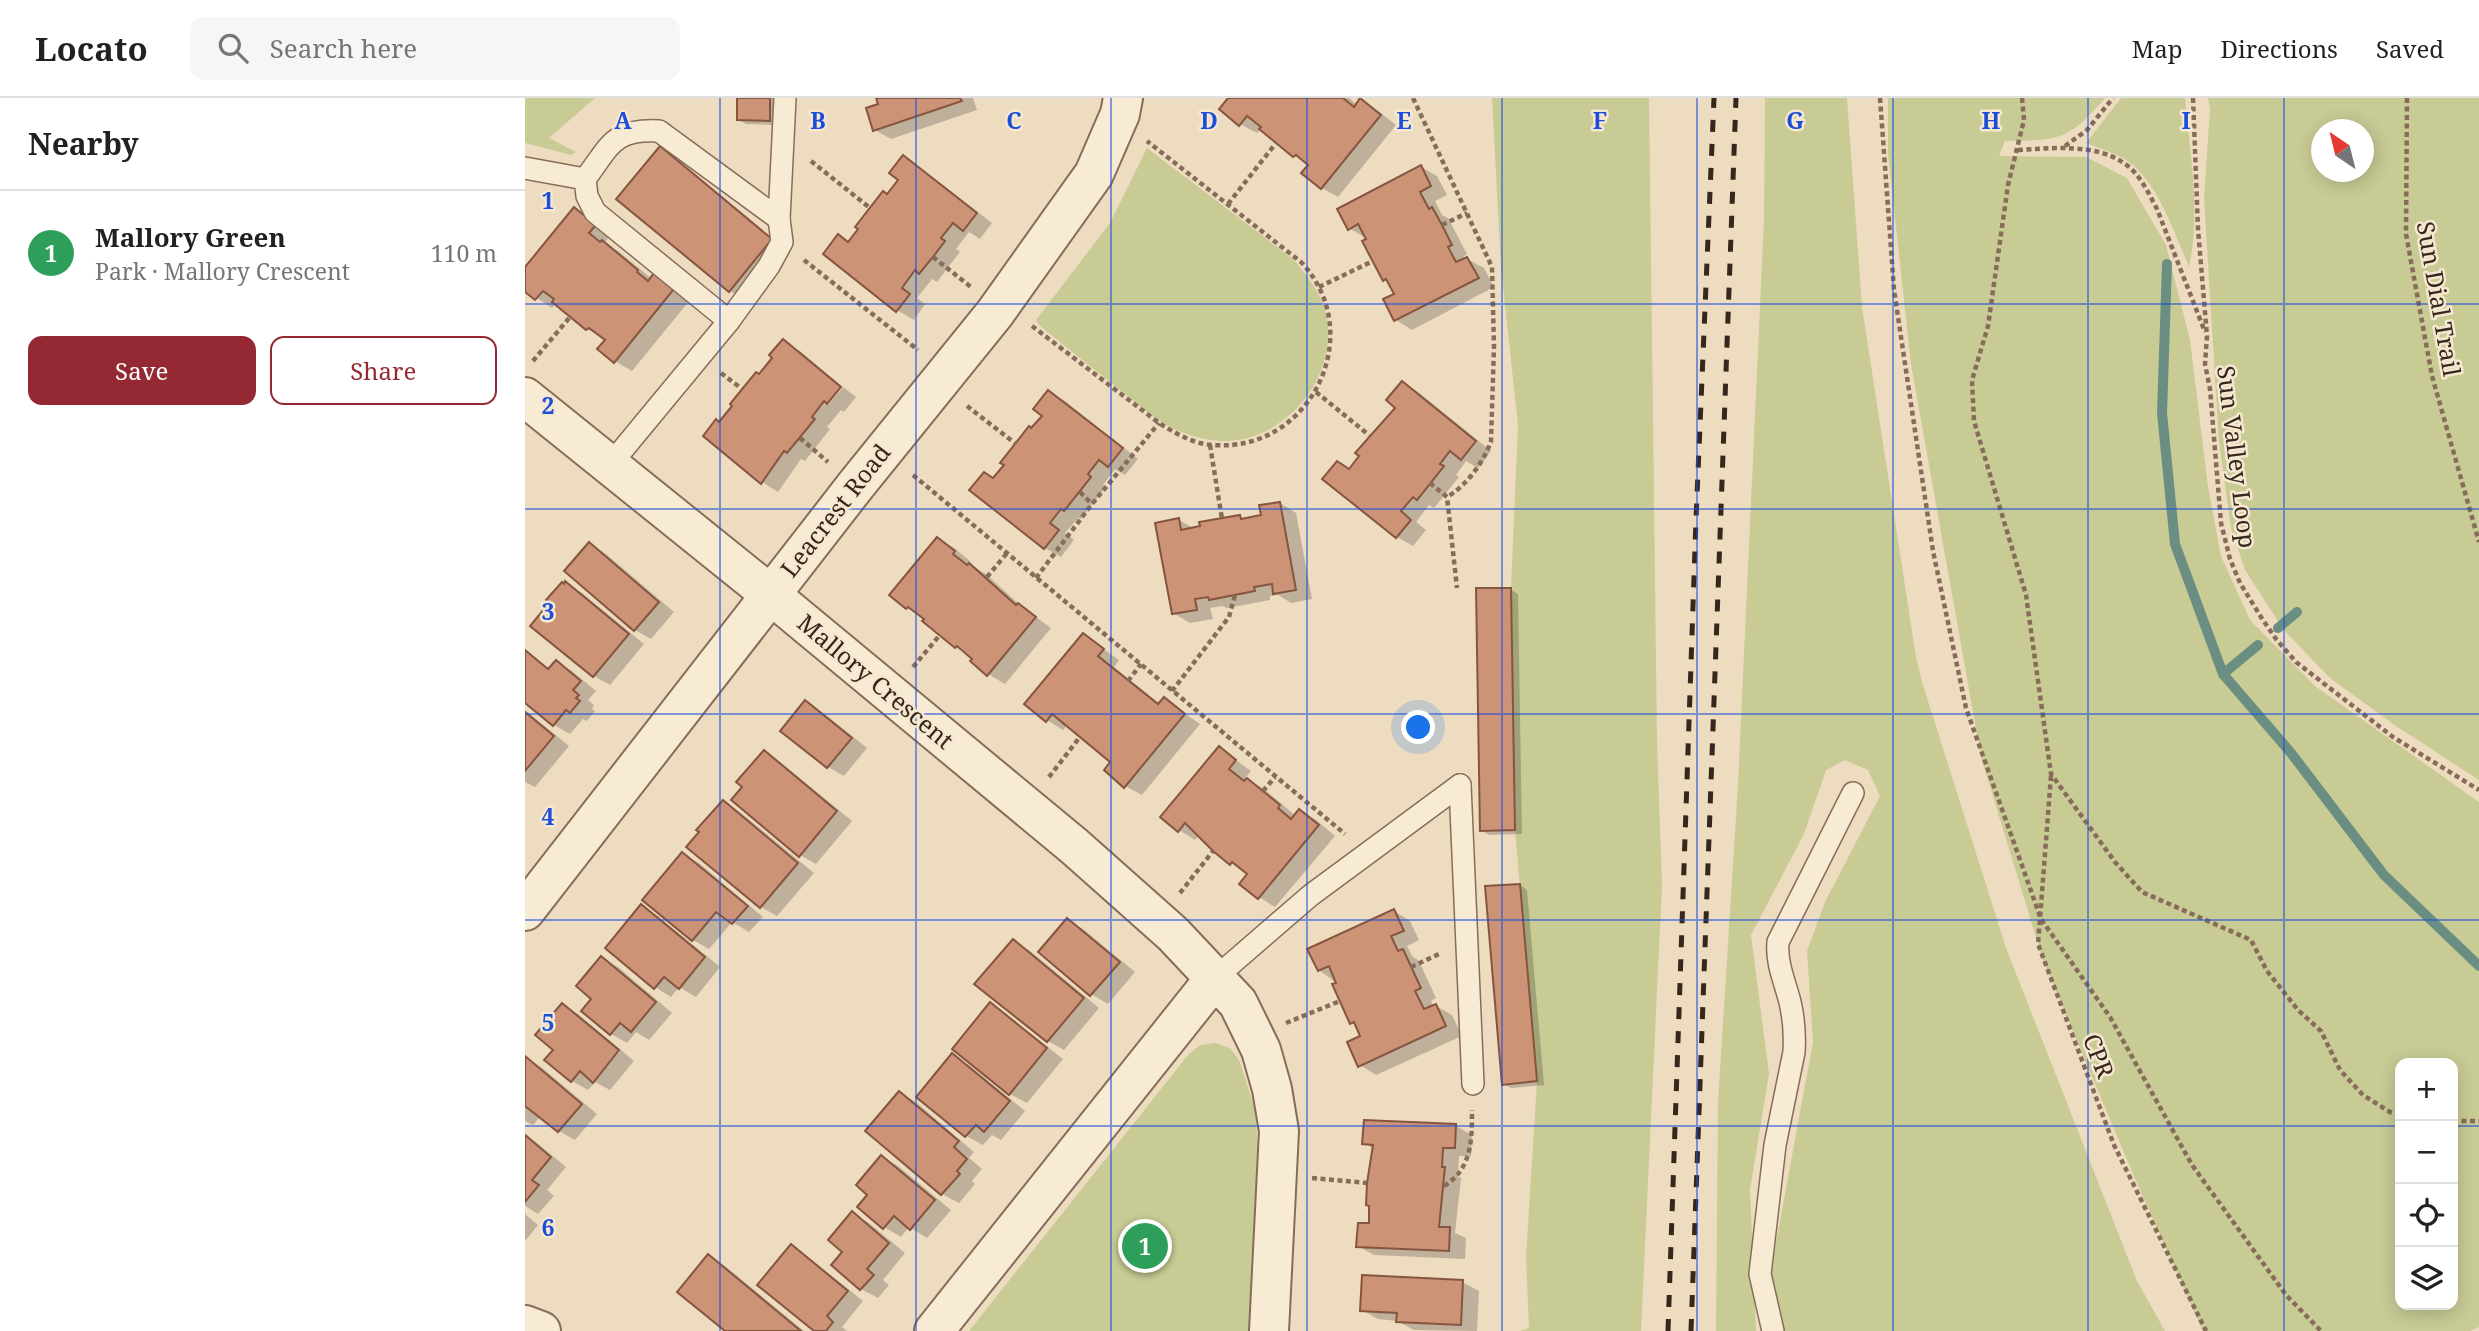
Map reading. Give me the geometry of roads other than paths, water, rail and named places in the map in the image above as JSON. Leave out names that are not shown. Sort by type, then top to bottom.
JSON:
[{"type":"street","name":"Leacrest Road","points":[[525,911],[771,595],[955,388],[1013,316],[1094,174],[1123,98]]},
{"type":"street","name":"Mallory Crescent","points":[[529,380],[610,466],[771,595],[1074,846],[1173,934],[1238,1003],[1261,1051],[1272,1089],[1279,1132],[1269,1331]]},
{"type":"street","points":[[934,1331],[1215,978]]},
{"type":"street","points":[[525,1325],[541,1331]]},
{"type":"lane","points":[[610,466],[729,321],[769,266],[782,242],[779,219],[785,98]]},
{"type":"lane","points":[[729,321],[595,212],[587,196],[586,179],[616,138],[636,130],[659,131],[779,219]]},
{"type":"lane","points":[[525,168],[586,179]]},
{"type":"lane","points":[[1215,978],[1311,895],[1460,785],[1473,1084]]},
{"type":"lane","points":[[1773,1331],[1760,1274],[1775,1146],[1794,1052],[1793,1017],[1779,962],[1778,942],[1853,793]]},
{"type":"waterway","points":[[2167,264],[2162,413],[2175,544],[2223,674],[2291,753],[2384,875],[2479,966]]},
{"type":"waterway","points":[[2278,628],[2297,612]]},
{"type":"waterway","points":[[2223,674],[2258,645]]},
{"type":"railway","points":[[1668,1331],[1696,519],[1714,98]]},
{"type":"railway","points":[[1691,1331],[1736,98]]},
{"type":"place","name":"Mallory Green","points":[[1145,1246]]}]
